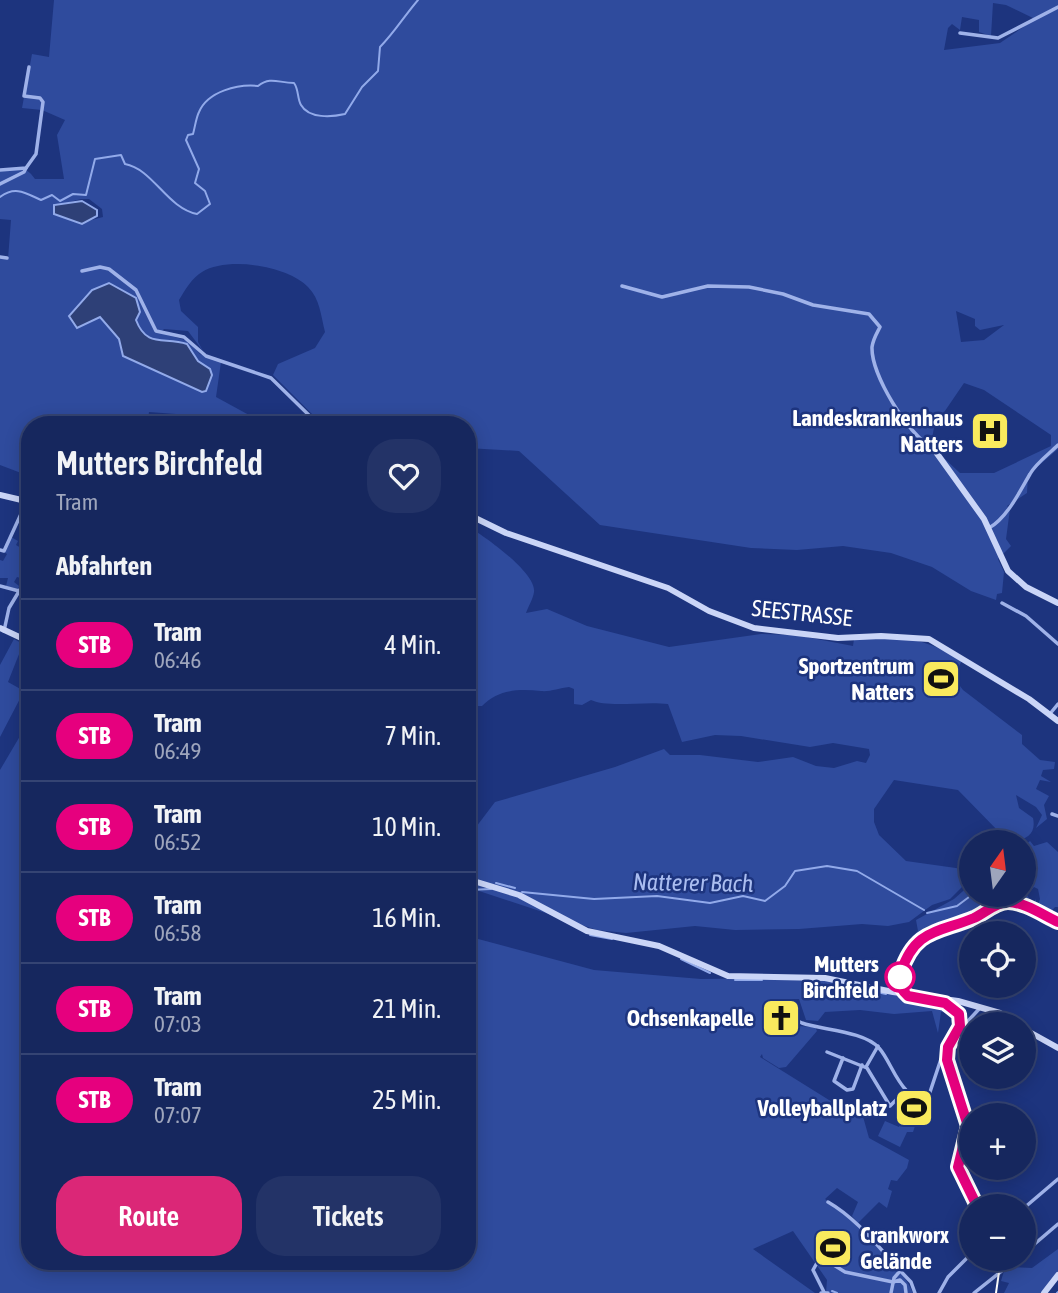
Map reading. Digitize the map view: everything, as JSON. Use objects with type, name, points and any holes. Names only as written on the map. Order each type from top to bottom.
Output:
[{"type":"street","points":[[960,33],[998,38],[1058,7]]},
{"type":"street","points":[[0,184],[24,172],[36,154],[43,102],[40,98],[24,96],[29,67]]},
{"type":"street","points":[[0,170],[26,168]]},
{"type":"street","points":[[0,257],[7,258]]},
{"type":"street","points":[[82,271],[100,267],[109,269],[139,293],[156,331],[184,337],[202,354],[271,378],[309,416]]},
{"type":"street","points":[[622,286],[662,297],[708,286],[749,287],[783,294],[813,305],[869,314],[880,327],[873,340],[873,356],[891,401],[933,449],[989,528],[1011,574],[1030,590],[1058,603]]},
{"type":"street","points":[[989,528],[998,523],[1024,488],[1035,467],[1058,445]]},
{"type":"street","points":[[0,495],[21,499]]},
{"type":"street","points":[[0,550],[4,551],[21,517]]},
{"type":"street","name":"SEESTRASSE","points":[[476,518],[517,537],[668,588],[709,611],[754,628],[838,638],[926,638],[1029,699],[1058,721]]},
{"type":"street","points":[[0,586],[19,591]]},
{"type":"street","points":[[21,588],[9,608],[2,629],[21,638]]},
{"type":"street","points":[[1002,603],[1027,616],[1058,644]]},
{"type":"street","points":[[1049,715],[1058,704]]},
{"type":"street","points":[[1052,814],[1058,816]]},
{"type":"street","points":[[476,882],[519,895],[582,929],[659,946],[728,976],[813,976],[903,993],[948,998],[997,1012]]},
{"type":"street","points":[[782,1015],[804,1023],[830,1027],[877,1046],[905,1091],[920,1097],[929,1095],[941,1059],[948,1057],[968,1021],[981,1007]]},
{"type":"street","points":[[1036,1036],[1058,1048]]},
{"type":"street","points":[[843,1058],[834,1082],[847,1090],[853,1089],[877,1046]]},
{"type":"street","points":[[827,1052],[864,1066],[890,1106],[905,1091]]},
{"type":"street","points":[[1036,1198],[1058,1179]]},
{"type":"street","points":[[828,1202],[847,1213],[911,1282],[915,1293]]},
{"type":"street","points":[[1036,1243],[1058,1224]]},
{"type":"street","points":[[824,1293],[813,1268],[818,1261],[825,1259],[843,1271],[904,1282],[905,1293]]},
{"type":"street","points":[[939,1293],[948,1277],[959,1266]]},
{"type":"street","points":[[891,1293],[893,1282],[900,1271]]},
{"type":"street","points":[[974,1293],[1002,1271]]},
{"type":"street","points":[[1044,1293],[1058,1275]]},
{"type":"shaded area","points":[[54,0],[1058,0],[1058,449],[1028,475],[1027,493],[1007,506],[1010,509],[1006,539],[1011,546],[998,559],[1004,572],[1002,593],[997,594],[996,600],[971,591],[932,567],[891,553],[843,546],[797,550],[751,548],[600,525],[519,451],[476,449],[476,416],[314,416],[273,375],[278,364],[315,348],[325,332],[318,302],[308,287],[299,280],[258,266],[242,264],[213,267],[198,275],[184,292],[179,300],[181,311],[198,327],[198,342],[203,351],[188,331],[164,329],[160,333],[189,341],[200,354],[221,362],[216,397],[250,416],[183,416],[149,412],[148,416],[21,416],[21,473],[0,465],[0,258],[8,259],[11,220],[0,219],[0,171],[20,168],[28,171],[35,179],[64,179],[57,135],[65,120],[42,110],[22,108],[32,54],[49,57]],"holes":[[[993,3],[1006,5],[1035,19],[1000,43],[944,50],[948,28],[952,24],[960,30],[962,17],[979,20],[979,32],[991,36]],[[89,199],[102,209],[103,217],[84,222],[54,214],[54,206]],[[956,311],[975,319],[975,326],[980,330],[1004,325],[984,340],[961,342]],[[964,383],[984,390],[1051,435],[1051,446],[994,473],[960,473],[931,446],[934,427]]]},
{"type":"shaded area","points":[[82,201],[97,210],[97,216],[82,224],[54,214],[54,205]]},
{"type":"shaded area","points":[[109,283],[136,298],[140,312],[136,320],[146,335],[157,340],[187,344],[198,361],[210,369],[212,375],[206,391],[202,392],[123,356],[119,339],[100,317],[77,328],[69,316],[92,290]]},
{"type":"shaded area","points":[[476,532],[508,555],[533,584],[533,597],[526,613],[547,609],[587,626],[669,647],[761,634],[796,635],[853,646],[854,639],[910,639],[947,652],[962,660],[954,678],[963,690],[1022,735],[1022,744],[1040,760],[1055,762],[1054,769],[1043,770],[1041,776],[1051,782],[1040,780],[1036,789],[1049,796],[1044,805],[1047,819],[1036,828],[1042,815],[1036,807],[1016,795],[1019,808],[1033,818],[1032,830],[997,830],[958,790],[894,780],[874,809],[874,822],[879,835],[906,861],[959,868],[959,890],[950,899],[932,905],[909,922],[888,926],[862,924],[799,929],[735,930],[695,926],[626,933],[597,930],[476,890],[476,827],[495,802],[615,767],[664,749],[670,755],[700,755],[758,762],[793,757],[816,766],[834,768],[857,761],[866,763],[870,755],[869,749],[833,743],[810,747],[741,736],[715,735],[682,742],[668,704],[607,704],[591,700],[582,705],[574,704],[574,689],[569,687],[548,691],[517,690],[502,693],[482,706],[476,706]]},
{"type":"shaded area","points":[[11,537],[18,541],[16,545],[21,548],[21,578],[17,577],[14,582],[19,586],[18,589],[6,586],[8,578],[0,578],[0,560],[3,561],[7,554],[4,552]]},
{"type":"shaded area","points":[[14,639],[21,643],[8,682],[21,689],[21,697],[0,737],[0,665]]},
{"type":"shaded area","points":[[21,734],[21,1270],[476,1270],[476,938],[594,970],[701,979],[794,978],[840,982],[856,991],[865,988],[949,1000],[961,1011],[959,1023],[957,1013],[941,1012],[938,1033],[932,1011],[894,1014],[860,1010],[825,1012],[818,1021],[806,1020],[799,999],[792,999],[778,1026],[782,1027],[786,1021],[797,1026],[815,1027],[817,1031],[786,1067],[779,1068],[763,1058],[762,1054],[760,1057],[829,1100],[862,1113],[869,1138],[909,1160],[907,1168],[897,1181],[891,1180],[888,1189],[892,1191],[887,1208],[879,1202],[858,1223],[852,1216],[858,1202],[837,1188],[825,1199],[887,1254],[913,1293],[826,1293],[827,1280],[793,1231],[753,1249],[815,1293],[0,1293],[0,770]]},
{"type":"shaded area","points":[[1047,842],[1058,852],[1058,907],[1047,916],[1036,911],[1040,899],[1036,845]]},
{"type":"shaded area","points":[[959,895],[959,907],[991,907],[973,917],[911,939],[918,931],[916,920]]},
{"type":"shaded area","points":[[959,1023],[959,1035],[949,1055],[945,1056],[950,1035]]},
{"type":"shaded area","points":[[905,1112],[918,1117],[913,1132],[907,1132],[900,1147],[878,1136],[885,1121],[899,1127]]},
{"type":"shaded area","points":[[1058,1249],[1058,1271],[1042,1293],[1004,1293],[1009,1283],[1001,1281],[1004,1271],[1036,1271],[1036,1265]]},
{"type":"waterway","points":[[0,197],[16,191],[41,200],[52,195],[60,201],[73,194],[86,195],[95,159],[121,155],[125,164],[144,173],[177,204],[197,214],[210,204],[205,191],[195,183],[199,169],[186,140],[188,135],[193,134],[199,112],[209,99],[224,90],[258,86],[267,81],[294,83],[301,105],[309,113],[327,116],[345,114],[362,87],[378,71],[380,47],[418,0]]},
{"type":"waterway","name":"Natterer Bach","points":[[522,892],[594,899],[657,896],[710,903],[743,896],[765,901],[785,886],[795,871],[827,866],[857,871],[924,910]]},
{"type":"waterway","name":"Natterer Bach","points":[[496,883],[515,888]]},
{"type":"waterway","name":"Natterer Bach","points":[[476,890],[491,889]]},
{"type":"waterway","name":"Natterer Bach","points":[[927,913],[959,904]]},
{"type":"waterway","points":[[590,935],[612,939]]},
{"type":"waterway","points":[[681,959],[710,973]]},
{"type":"waterway","points":[[735,980],[762,980]]},
{"type":"waterway","points":[[868,990],[886,994]]},
{"type":"waterway","points":[[832,1291],[837,1293]]},
{"type":"tram line","name":"STB","points":[[971,1194],[958,1167],[959,1155],[968,1136],[968,1126],[947,1060],[948,1047],[960,1026],[959,1014],[953,1006],[945,1003],[908,996],[901,988],[900,977],[909,953],[918,940],[932,932],[977,917],[1002,903],[1018,904],[1058,922]]},
{"type":"tram line","points":[[971,1194],[958,1167],[968,1126],[947,1058],[960,1025],[960,1017],[955,1009],[948,1005],[913,999],[906,995],[900,985],[902,971],[911,951],[925,937],[974,918],[999,904],[1021,904],[1058,922]]},
{"type":"tram line","points":[[996,1293],[999,1271]]},
{"type":"place","name":"Landeskrankenhaus Natters","points":[[990,431]]},
{"type":"place","name":"Sportzentrum Natters","points":[[941,679]]},
{"type":"place","name":"Mutters Birchfeld","points":[[900,977]]},
{"type":"place","name":"Ochsenkapelle","points":[[781,1018]]},
{"type":"place","name":"Volleyballplatz","points":[[914,1108]]},
{"type":"place","name":"Crankworx Gelände","points":[[833,1248]]}]
